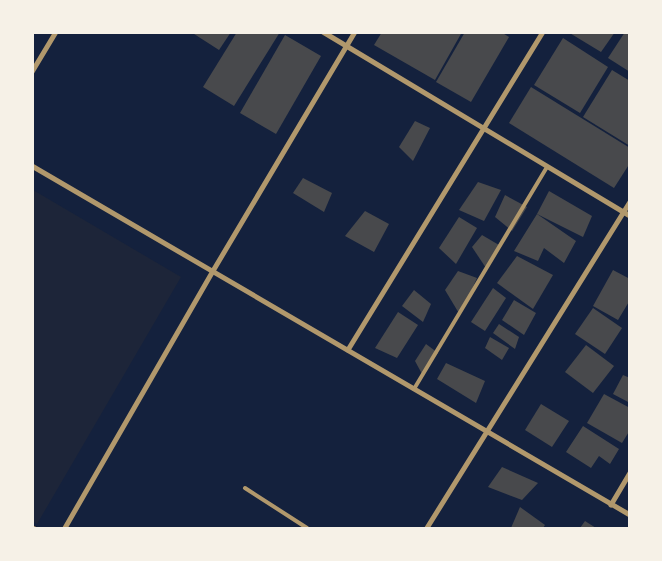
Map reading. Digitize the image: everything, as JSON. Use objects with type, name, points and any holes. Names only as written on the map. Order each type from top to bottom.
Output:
[{"type":"street","points":[[32,72],[56,32]]},
{"type":"street","points":[[323,32],[630,216]]},
{"type":"street","points":[[65,528],[213,271],[355,32]]},
{"type":"street","points":[[348,350],[543,32]]},
{"type":"street","points":[[32,166],[630,515]]},
{"type":"street","points":[[427,528],[630,202]]},
{"type":"street","points":[[612,505],[630,474]]},
{"type":"lane","points":[[414,389],[548,167]]},
{"type":"lane","points":[[245,488],[308,528]]},
{"type":"shaded area","points":[[33,190],[181,277],[37,524],[32,521]]},
{"type":"building","points":[[191,32],[231,32],[219,50]]},
{"type":"building","points":[[237,32],[280,32],[234,106],[203,87]]},
{"type":"building","points":[[382,32],[462,32],[435,80],[374,45]]},
{"type":"building","points":[[465,32],[501,32],[509,37],[471,102],[436,82]]},
{"type":"building","points":[[568,32],[615,32],[601,52]]},
{"type":"building","points":[[625,32],[630,32],[630,72],[608,58]]},
{"type":"building","points":[[285,35],[321,56],[276,134],[240,113]]},
{"type":"building","points":[[563,38],[608,67],[580,113],[534,85]]},
{"type":"building","points":[[612,70],[630,81],[630,146],[583,117]]},
{"type":"building","points":[[531,87],[630,148],[630,163],[614,188],[509,123]]},
{"type":"building","points":[[415,121],[430,128],[413,161],[399,147]]},
{"type":"building","points":[[303,178],[332,193],[324,212],[293,193]]},
{"type":"building","points":[[478,182],[501,190],[484,221],[459,210]]},
{"type":"building","points":[[549,191],[592,216],[583,237],[537,214]]},
{"type":"building","points":[[505,195],[527,207],[512,231],[495,217]]},
{"type":"building","points":[[365,211],[389,224],[374,252],[345,236]]},
{"type":"building","points":[[537,214],[576,241],[564,263],[544,248],[538,261],[514,251]]},
{"type":"building","points":[[459,217],[477,228],[456,264],[439,248]]},
{"type":"building","points":[[482,235],[499,245],[486,268],[472,247]]},
{"type":"building","points":[[517,256],[553,275],[533,309],[497,283]]},
{"type":"building","points":[[613,270],[630,279],[630,300],[618,320],[593,306]]},
{"type":"building","points":[[458,271],[477,278],[460,315],[445,290]]},
{"type":"building","points":[[493,288],[506,298],[485,331],[471,322]]},
{"type":"building","points":[[414,290],[431,304],[423,322],[402,306]]},
{"type":"building","points":[[514,300],[536,313],[524,335],[502,320]]},
{"type":"building","points":[[593,308],[622,328],[605,354],[575,334]]},
{"type":"building","points":[[398,312],[418,325],[397,358],[375,348]]},
{"type":"building","points":[[499,324],[519,337],[515,349],[493,333]]},
{"type":"building","points":[[490,337],[509,348],[502,360],[485,348]]},
{"type":"building","points":[[426,344],[438,353],[422,374],[415,361]]},
{"type":"building","points":[[586,345],[614,366],[593,393],[565,372]]},
{"type":"building","points":[[446,363],[485,381],[476,403],[437,379]]},
{"type":"building","points":[[623,375],[630,378],[630,403],[613,394]]},
{"type":"building","points":[[604,394],[630,408],[630,430],[622,443],[587,423]]},
{"type":"building","points":[[541,404],[569,421],[552,447],[525,430]]},
{"type":"building","points":[[583,426],[619,449],[610,464],[599,456],[591,468],[566,452]]},
{"type":"building","points":[[502,467],[538,483],[522,500],[488,487]]},
{"type":"building","points":[[520,507],[545,525],[543,528],[511,528]]},
{"type":"building","points":[[585,521],[596,528],[580,528]]}]
